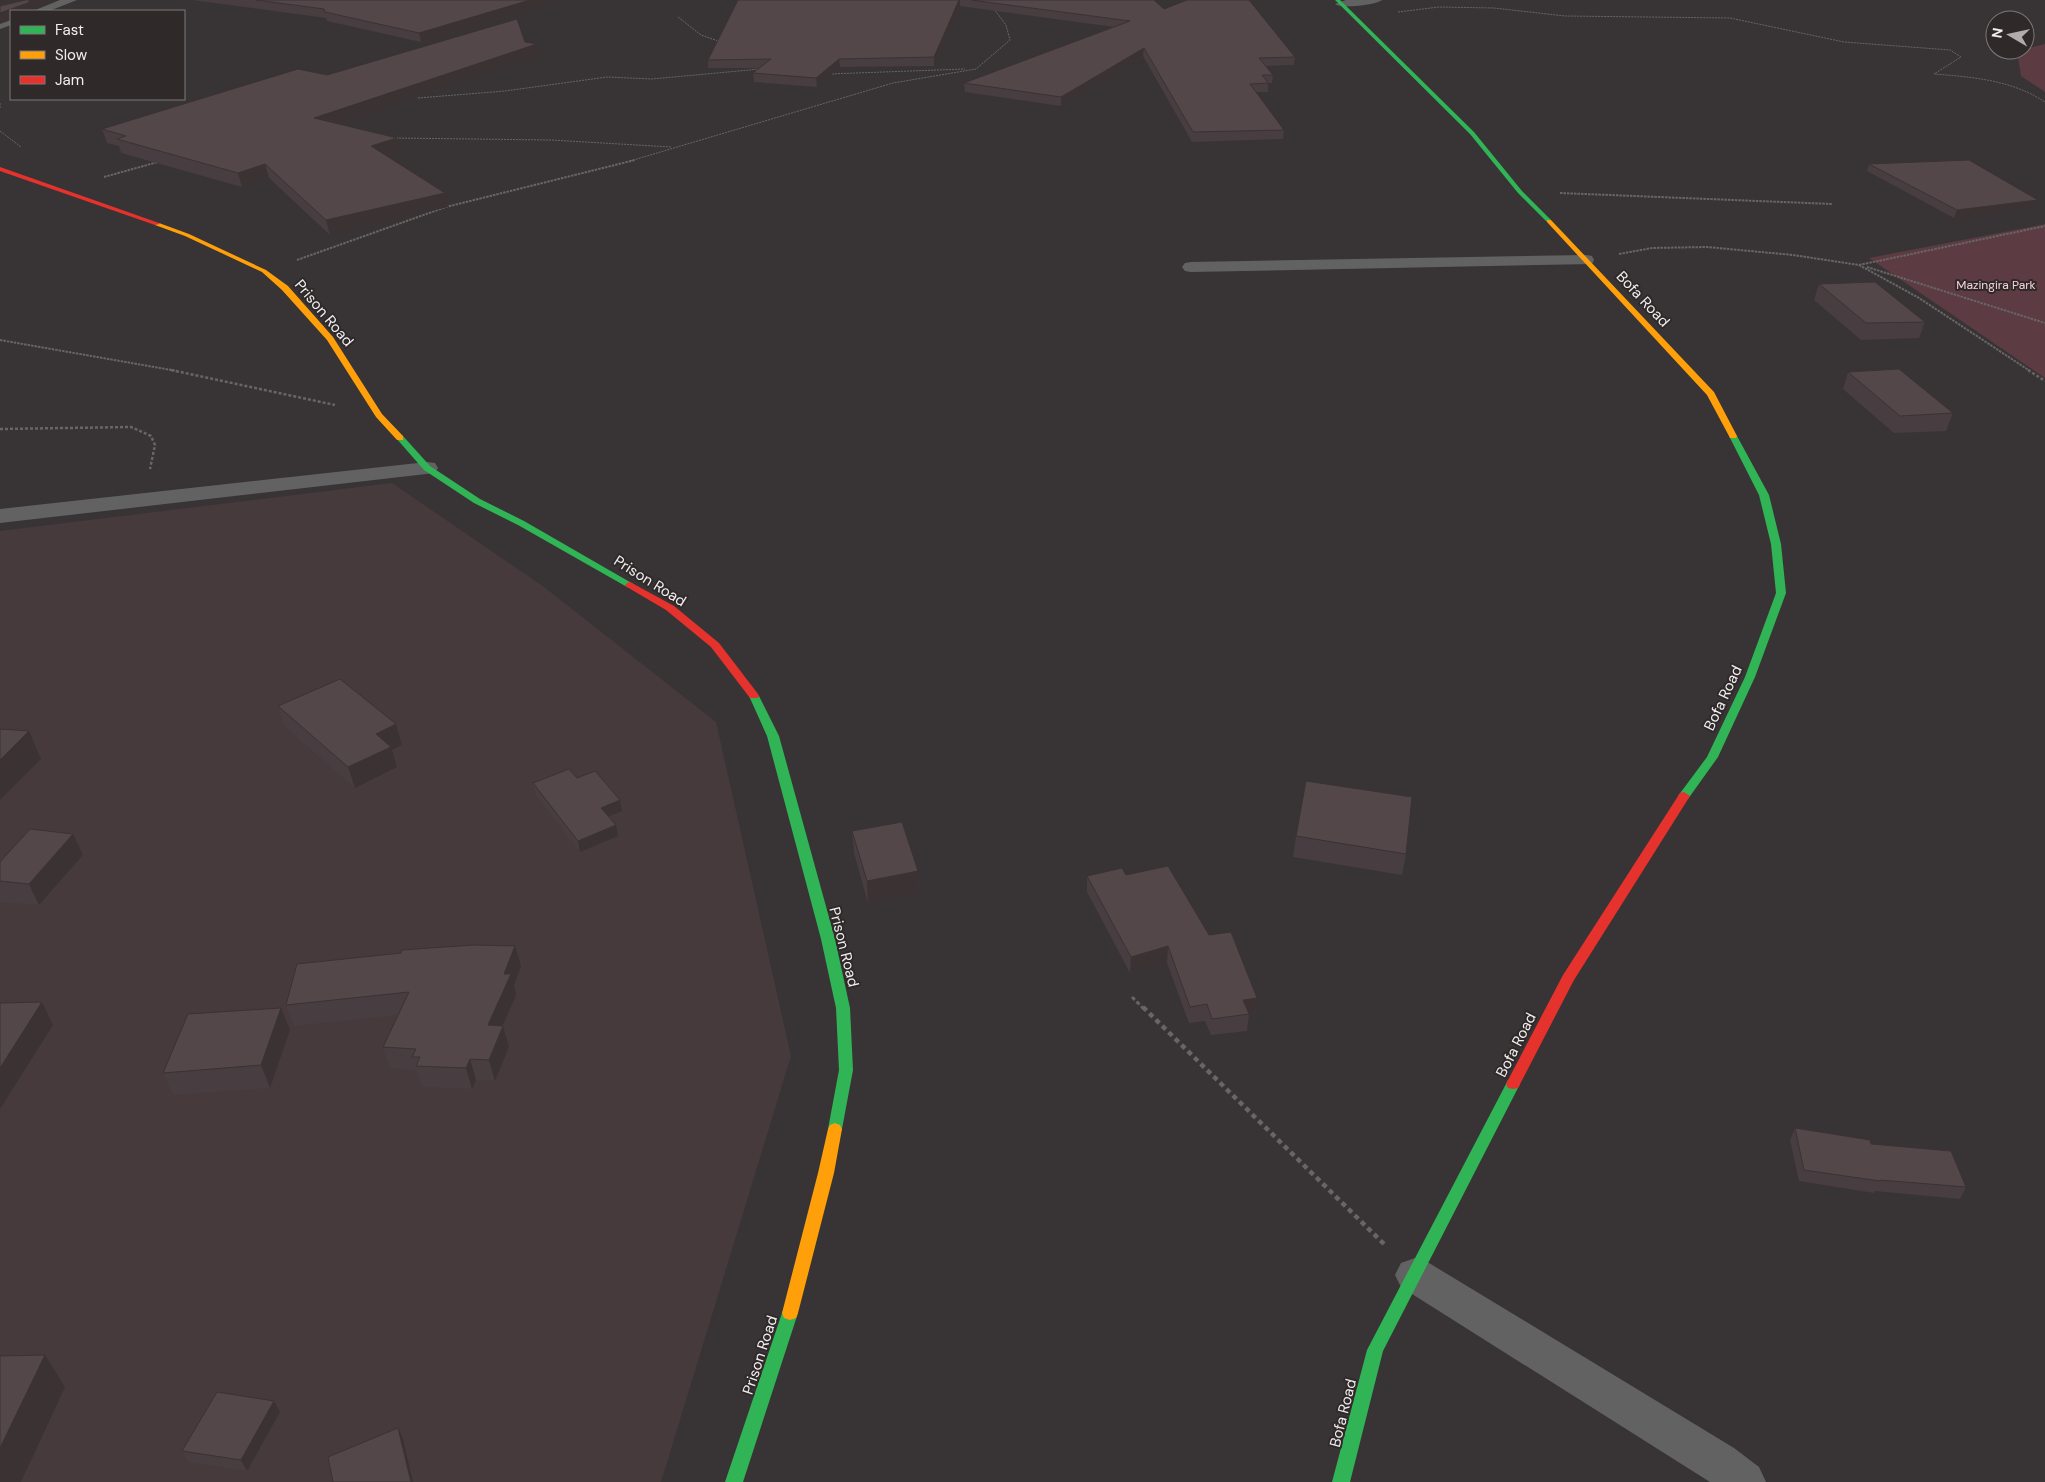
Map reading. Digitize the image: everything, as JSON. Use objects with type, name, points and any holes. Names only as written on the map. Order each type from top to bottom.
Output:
[{"type":"street","points":[[34,5],[70,0]]},
{"type":"street","points":[[1339,2],[1376,0]]},
{"type":"street","name":"Bofa Road","points":[[1339,2],[1472,134],[1520,192],[1711,394],[1764,495],[1776,544],[1781,594],[1750,678],[1712,757],[1673,812],[1568,978],[1375,1350],[1341,1482]]},
{"type":"street","name":"Prison Road","points":[[0,169],[187,235],[264,271],[285,288],[330,339],[380,415],[427,468],[477,501],[521,523],[670,608],[715,645],[758,701],[773,736],[828,938],[843,1008],[846,1070],[826,1172],[795,1298],[734,1482]]},
{"type":"street","points":[[1191,267],[1586,260]]},
{"type":"street","points":[[0,516],[427,468]]},
{"type":"street","points":[[1415,1275],[1719,1462],[1744,1482]]},
{"type":"path","points":[[264,271],[446,207],[617,164],[894,84],[976,69],[1010,40],[1006,25],[991,6]]},
{"type":"path","points":[[1356,17],[1438,7],[1494,8],[1565,16],[1730,18],[1844,42],[1950,50],[1961,58],[1934,74],[1974,77],[2036,94],[2045,102]]},
{"type":"path","points":[[678,17],[701,36],[720,42],[729,42]]},
{"type":"path","points":[[418,98],[505,91],[607,77],[652,78],[746,69],[765,70]]},
{"type":"path","points":[[827,74],[920,69],[976,69]]},
{"type":"path","points":[[0,103],[0,109]]},
{"type":"path","points":[[388,138],[551,140],[675,148]]},
{"type":"path","points":[[56,190],[166,159]]},
{"type":"path","points":[[1520,192],[1832,204]]},
{"type":"path","points":[[1859,265],[2045,226]]},
{"type":"path","points":[[1586,260],[1652,248],[1707,247],[1793,255],[1859,265],[2045,324]]},
{"type":"path","points":[[1859,265],[1919,298],[2045,381]]},
{"type":"path","points":[[0,340],[274,391],[380,415]]},
{"type":"path","points":[[0,428],[131,427],[151,436],[155,445],[144,499]]},
{"type":"path","points":[[1132,997],[1415,1275]]},
{"type":"shaded area","points":[[392,483],[544,587],[716,722],[791,1056],[661,1482],[0,1482],[0,531]]},
{"type":"green space","points":[[2045,44],[2045,92],[2021,76],[2018,60],[2035,60],[2035,46]]},
{"type":"green space","name":"Mazingira Park","points":[[2045,224],[2045,378],[1869,258]]},
{"type":"building","points":[[30,0],[28,3],[0,13],[0,6]]},
{"type":"building","points":[[256,0],[530,0],[419,33],[325,12],[324,9]]},
{"type":"building","points":[[738,0],[959,0],[934,57],[839,59],[816,78],[753,73],[771,59],[708,60]]},
{"type":"building","points":[[971,0],[1154,0],[1164,9],[1187,0],[1249,0],[1295,57],[1259,58],[1273,75],[1262,75],[1268,83],[1250,84],[1284,130],[1193,132],[1144,48],[1061,97],[964,83],[1130,21]]},
{"type":"building","points":[[517,19],[525,42],[537,44],[314,118],[397,138],[371,146],[445,193],[326,220],[265,164],[238,173],[117,139],[126,136],[102,129],[298,69],[327,75]]},
{"type":"building","points":[[1969,160],[2038,200],[1957,210],[1869,164]]},
{"type":"building","points":[[1875,282],[1925,322],[1866,323],[1819,284]]},
{"type":"building","points":[[1899,369],[1953,413],[1900,416],[1848,372]]},
{"type":"building","points":[[340,679],[396,724],[376,734],[391,747],[348,767],[278,706]]},
{"type":"building","points":[[0,729],[29,731],[0,760]]},
{"type":"building","points":[[569,769],[577,778],[595,771],[620,800],[601,808],[616,825],[578,841],[533,783]]},
{"type":"building","points":[[1306,781],[1412,797],[1406,854],[1296,836]]},
{"type":"building","points":[[902,822],[918,871],[867,881],[852,831]]},
{"type":"building","points":[[30,829],[73,834],[29,884],[0,881],[0,862]]},
{"type":"building","points":[[1168,866],[1209,935],[1231,932],[1257,998],[1243,1000],[1249,1014],[1212,1019],[1207,1004],[1190,1007],[1168,946],[1131,957],[1087,876],[1122,868],[1126,875]]},
{"type":"building","points":[[473,945],[515,946],[504,974],[511,974],[488,1025],[503,1026],[489,1060],[470,1059],[466,1068],[416,1066],[420,1057],[412,1057],[416,1049],[383,1047],[409,992],[286,1005],[297,964],[401,953],[402,950]]},
{"type":"building","points":[[42,1002],[0,1068],[0,1003]]},
{"type":"building","points":[[281,1008],[261,1065],[163,1073],[188,1014]]},
{"type":"building","points":[[1795,1128],[1870,1140],[1871,1144],[1951,1151],[1966,1187],[1880,1181],[1804,1170]]},
{"type":"building","points":[[45,1355],[0,1448],[0,1356]]},
{"type":"building","points":[[217,1392],[274,1401],[241,1460],[182,1451]]},
{"type":"building","points":[[398,1428],[411,1482],[333,1482],[328,1457]]},
{"type":"traffic: fast","points":[[1337,0],[1472,133],[1520,192],[1549,221]]},
{"type":"traffic: fast","points":[[1684,796],[1712,757],[1750,677],[1781,593],[1776,544],[1764,495],[1733,436]]},
{"type":"traffic: fast","points":[[400,438],[427,468],[477,501],[521,523],[630,585]]},
{"type":"traffic: fast","points":[[754,696],[773,736],[828,939],[843,1008],[846,1070],[835,1129]]},
{"type":"traffic: fast","points":[[1341,1482],[1375,1350],[1513,1084]]},
{"type":"traffic: fast","points":[[734,1482],[790,1313]]},
{"type":"traffic: slow","points":[[1549,221],[1711,394],[1733,436]]},
{"type":"traffic: slow","points":[[157,224],[187,235],[264,271],[285,288],[330,339],[379,415],[400,438]]},
{"type":"traffic: slow","points":[[790,1313],[826,1173],[835,1129]]},
{"type":"traffic: jam","points":[[0,169],[157,224]]},
{"type":"traffic: jam","points":[[630,585],[670,608],[715,645],[754,696]]},
{"type":"traffic: jam","points":[[1513,1084],[1568,978],[1684,796]]}]
